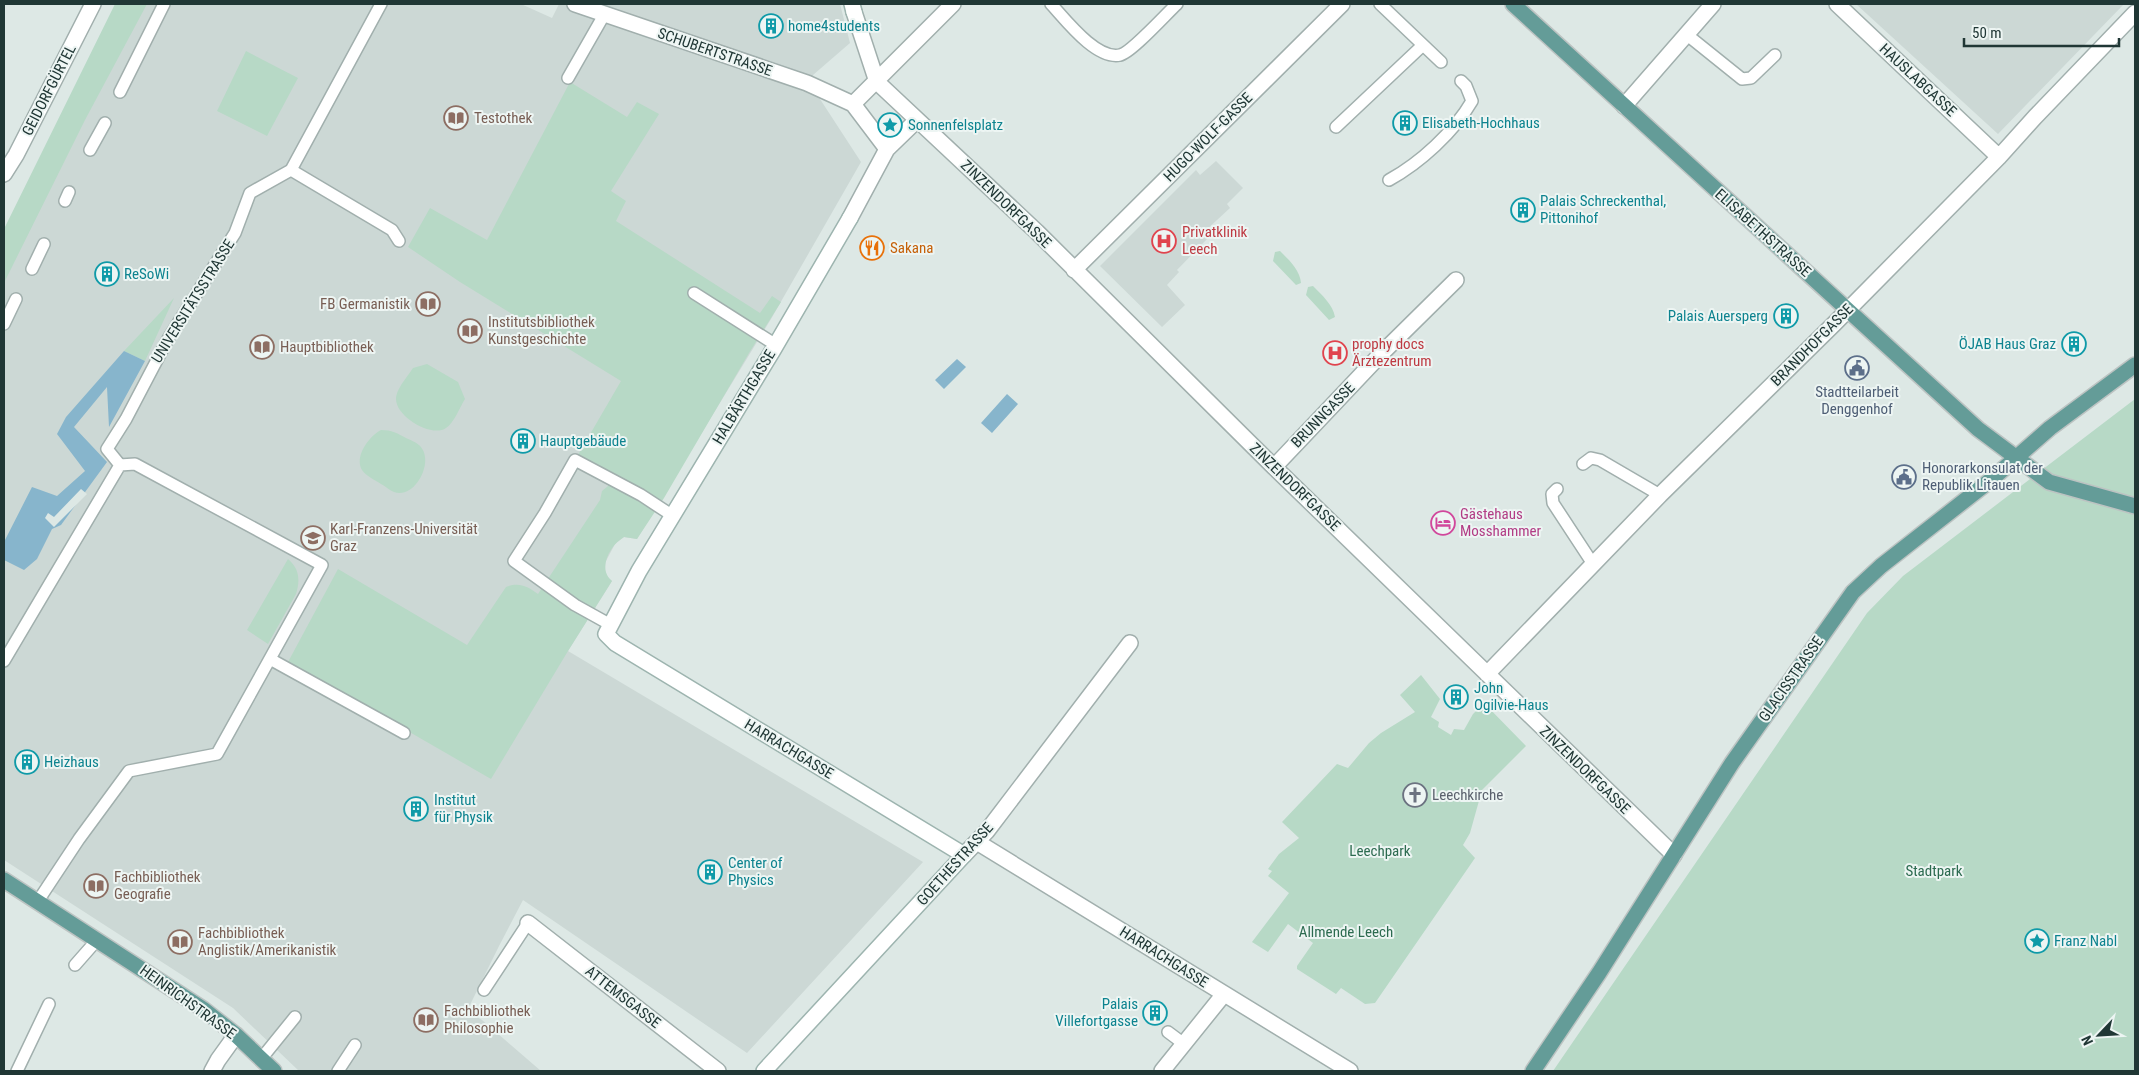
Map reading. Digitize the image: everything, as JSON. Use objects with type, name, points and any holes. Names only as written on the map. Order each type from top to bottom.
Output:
[{"type":"main road","name":"ELISABETHSTRASSE","points":[[1513,4],[1978,429],[2049,482],[2135,506]]},
{"type":"main road","name":"GLACISSTRASSE","points":[[1533,1071],[1599,973],[1732,763],[1853,592],[2050,428],[2135,365]]},
{"type":"main road","name":"HEINRICHSTRASSE","points":[[4,880],[38,900],[203,1009],[236,1035],[274,1071]]},
{"type":"street","name":"GEIDORFGÜRTEL","points":[[4,174],[16,155],[93,4]]},
{"type":"street","name":"SCHUBERTSTRASSE","points":[[575,4],[807,83],[853,104]]},
{"type":"street","points":[[853,8],[877,82],[917,120],[887,149],[853,104],[877,82],[953,4]]},
{"type":"street","name":"HUGO-WOLF-GASSE","points":[[1074,270],[1342,4]]},
{"type":"street","points":[[1624,106],[1713,4]]},
{"type":"street","name":"HAUSLABGASSE","points":[[1837,4],[1999,157]]},
{"type":"street","name":"BRANDHOFGASSE","points":[[1487,674],[1660,495],[1999,157],[2034,117],[2135,13]]},
{"type":"street","name":"ZINZENDORFGASSE","points":[[917,120],[1074,270],[1674,855]]},
{"type":"street","name":"HALBÄRTHGASSE","points":[[611,625],[639,571],[776,345],[850,218],[887,149]]},
{"type":"street","name":"BRUNNGASSE","points":[[1274,467],[1382,353],[1456,280]]},
{"type":"street","name":"HARRACHGASSE","points":[[611,625],[606,634],[615,643],[964,855]]},
{"type":"street","name":"GOETHESTRASSE","points":[[764,1071],[977,842],[1130,643]]},
{"type":"street","name":"HARRACHGASSE","points":[[977,842],[1350,1071]]},
{"type":"street","name":"ATTEMSGASSE","points":[[528,923],[718,1071]]},
{"type":"street","points":[[1162,1071],[1224,994]]},
{"type":"street","points":[[212,1071],[236,1035]]},
{"type":"lane","points":[[120,92],[164,4]]},
{"type":"lane","points":[[381,4],[291,170],[392,230],[399,241]]},
{"type":"lane","points":[[1051,4],[1092,46],[1107,53],[1120,55],[1129,50],[1177,4]]},
{"type":"lane","points":[[1380,4],[1441,62]]},
{"type":"lane","points":[[568,78],[604,15]]},
{"type":"lane","points":[[1686,34],[1742,79],[1751,78],[1775,55]]},
{"type":"lane","points":[[1336,127],[1423,46]]},
{"type":"lane","points":[[1388,180],[1409,169],[1462,118],[1472,101],[1466,86],[1461,81]]},
{"type":"lane","points":[[90,150],[105,123]]},
{"type":"lane","name":"UNIVERSITÄTSSTRASSE","points":[[120,465],[107,449],[168,339],[235,233],[250,193],[291,170]]},
{"type":"lane","points":[[32,269],[44,244]]},
{"type":"lane","points":[[694,293],[776,345]]},
{"type":"lane","points":[[4,324],[16,299]]},
{"type":"lane","points":[[1583,464],[1591,458],[1600,460],[1660,495]]},
{"type":"lane","points":[[611,625],[576,605],[514,561],[545,513],[575,460],[641,495],[673,516]]},
{"type":"lane","points":[[4,661],[120,465],[135,464],[322,565],[216,754],[129,771],[38,900]]},
{"type":"lane","points":[[1557,489],[1552,494],[1553,503],[1592,564]]},
{"type":"lane","points":[[270,659],[404,733]]},
{"type":"lane","points":[[484,990],[528,923]]},
{"type":"lane","points":[[75,965],[97,940]]},
{"type":"lane","points":[[18,1071],[50,1004]]},
{"type":"lane","points":[[261,1059],[295,1017]]},
{"type":"lane","points":[[1168,1032],[1184,1044]]},
{"type":"lane","points":[[338,1071],[355,1045]]},
{"type":"shaded area","name":"Karl-Franzens-Universität Graz","points":[[131,4],[521,4],[552,18],[559,4],[840,4],[850,43],[813,75],[818,96],[861,162],[771,319],[637,539],[624,537],[615,544],[604,568],[607,576],[612,581],[568,651],[923,862],[747,1053],[523,900],[467,1011],[482,1020],[541,1071],[299,1071],[233,1008],[4,860],[4,269]]},
{"type":"shaded area","points":[[1856,4],[2124,4],[1998,134]]},
{"type":"shaded area","name":"Privatklinik Leech","points":[[1216,161],[1243,188],[1227,204],[1230,208],[1204,232],[1209,237],[1177,270],[1179,272],[1167,285],[1185,305],[1162,327],[1100,266],[1196,170],[1200,175]]},
{"type":"green space","points":[[115,4],[147,4],[85,120],[4,283],[4,229]]},
{"type":"green space","points":[[246,51],[298,78],[267,136],[217,111]]},
{"type":"green space","points":[[570,82],[627,117],[637,102],[659,114],[611,191],[626,201],[616,221],[760,313],[772,296],[781,302],[664,498],[637,539],[624,537],[610,551],[606,570],[612,581],[491,779],[288,662],[338,569],[467,645],[506,587],[523,586],[538,594],[600,500],[602,491],[612,480],[575,460],[621,381],[460,282],[408,247],[430,208],[487,240]]},
{"type":"green space","points":[[1280,251],[1296,270],[1301,283],[1296,285],[1273,261],[1275,252]]},
{"type":"green space","points":[[1313,286],[1330,304],[1335,317],[1329,320],[1306,295],[1308,287]]},
{"type":"green space","points":[[174,298],[145,361],[124,351]]},
{"type":"green space","points":[[427,364],[458,382],[465,399],[452,422],[446,428],[440,430],[424,428],[408,419],[402,413],[396,399],[400,387],[413,368]]},
{"type":"green space","name":"Stadtpark","points":[[2135,399],[2135,1071],[1553,1071],[1867,613],[1903,576]]},
{"type":"green space","points":[[381,430],[394,432],[415,442],[424,452],[424,469],[421,477],[416,485],[402,493],[394,492],[368,476],[360,465],[361,453],[364,447]]},
{"type":"green space","points":[[288,559],[295,567],[298,575],[296,594],[268,644],[247,630]]},
{"type":"green space","name":"Leechpark","points":[[1421,675],[1440,699],[1431,717],[1439,722],[1438,727],[1451,735],[1454,729],[1464,730],[1473,714],[1484,703],[1526,746],[1482,790],[1470,833],[1463,845],[1475,858],[1375,1003],[1365,1004],[1341,988],[1336,994],[1297,969],[1297,966],[1313,943],[1288,924],[1268,952],[1252,942],[1289,893],[1268,876],[1272,871],[1268,869],[1279,854],[1299,838],[1282,822],[1337,764],[1348,768],[1369,743],[1381,733],[1415,712],[1400,695]]},
{"type":"water","points":[[124,351],[145,361],[109,427],[107,387],[74,427],[107,462],[61,525],[52,529],[37,559],[24,570],[4,560],[4,542],[32,487],[57,496],[85,471],[57,434],[66,417]]},
{"type":"water","points":[[957,359],[966,367],[944,389],[935,380]]},
{"type":"water","points":[[1007,394],[1018,404],[992,433],[981,423]]},
{"type":"pier","points":[[81,489],[87,494],[54,527],[45,518],[48,513],[54,517]]},
{"type":"place","name":"home4students","points":[[771,26]]},
{"type":"place","name":"Testothek","points":[[456,118]]},
{"type":"place","name":"Elisabeth-Hochhaus","points":[[1405,123]]},
{"type":"place","name":"Sonnenfelsplatz","points":[[890,125]]},
{"type":"place","name":"Palais Schreckenthal, Pittonihof","points":[[1523,210]]},
{"type":"place","name":"Privatklinik Leech","points":[[1164,241]]},
{"type":"place","name":"Sakana","points":[[872,248]]},
{"type":"place","name":"ReSoWi","points":[[107,274]]},
{"type":"place","name":"FB Germanistik","points":[[428,304]]},
{"type":"place","name":"Palais Auersperg","points":[[1786,316]]},
{"type":"place","name":"Institutsbibliothek Kunstgeschichte","points":[[470,331]]},
{"type":"place","name":"ÖJAB Haus Graz","points":[[2074,344]]},
{"type":"place","name":"Hauptbibliothek","points":[[262,347]]},
{"type":"place","name":"prophy docs Ärztezentrum","points":[[1335,353]]},
{"type":"place","name":"Stadtteilarbeit Denggenhof","points":[[1857,368]]},
{"type":"place","name":"Hauptgebäude","points":[[523,441]]},
{"type":"place","name":"Honorarkonsulat der Republik Litauen","points":[[1904,477]]},
{"type":"place","name":"Gästehaus Mosshammer","points":[[1443,523]]},
{"type":"place","name":"Karl-Franzens-Universität Graz","points":[[313,538]]},
{"type":"place","name":"John Ogilvie-Haus","points":[[1456,697]]},
{"type":"place","name":"Heizhaus","points":[[27,762]]},
{"type":"place","name":"Leechkirche","points":[[1415,795]]},
{"type":"place","name":"Institut für Physik","points":[[416,809]]},
{"type":"place","name":"Center of Physics","points":[[710,872]]},
{"type":"place","name":"Fachbibliothek Geografie","points":[[96,886]]},
{"type":"place","name":"Franz Nabl","points":[[2037,941]]},
{"type":"place","name":"Fachbibliothek Anglistik/Amerikanistik","points":[[180,942]]},
{"type":"place","name":"Palais Villefortgasse","points":[[1155,1013]]},
{"type":"place","name":"Fachbibliothek Philosophie","points":[[426,1020]]},
{"type":"park label","name":"Allmende Leech","points":[[1346,932]]}]
